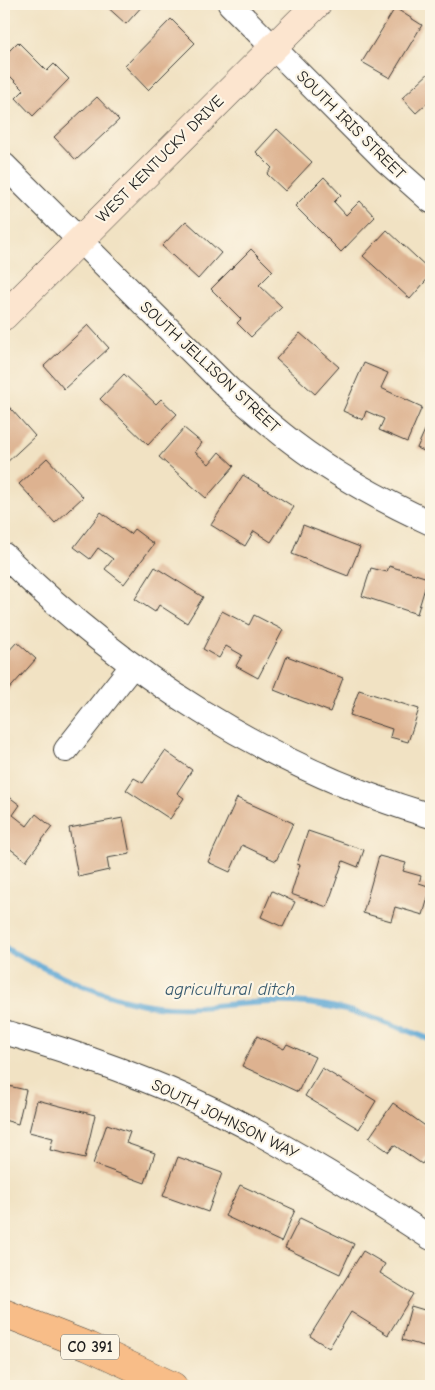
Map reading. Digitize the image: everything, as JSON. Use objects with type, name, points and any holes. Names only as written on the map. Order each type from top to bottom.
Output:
[{"type":"main road","name":"CO 391","points":[[4,1313],[88,1346],[173,1386]]},
{"type":"street","name":"SOUTH IRIS STREET","points":[[230,4],[386,161],[431,201]]},
{"type":"street","name":"WEST KENTUCKY DRIVE","points":[[4,316],[78,240],[317,4]]},
{"type":"street","name":"SOUTH JELLISON STREET","points":[[4,165],[231,391],[286,438],[382,499],[431,523]]},
{"type":"street","points":[[4,555],[56,603],[133,665],[213,719],[271,750],[348,787],[431,816]]},
{"type":"street","points":[[66,750],[133,665]]},
{"type":"street","name":"SOUTH JOHNSON WAY","points":[[4,1032],[129,1073],[216,1111],[352,1186],[431,1238]]},
{"type":"building","points":[[104,4],[144,4],[126,24]]},
{"type":"building","points":[[395,8],[422,25],[390,78],[362,62]]},
{"type":"building","points":[[171,19],[195,43],[148,90],[125,66]]},
{"type":"building","points":[[18,42],[47,71],[54,64],[69,79],[33,116],[16,98],[24,90],[11,77],[4,84],[4,56]]},
{"type":"building","points":[[431,71],[431,109],[426,104],[416,113],[402,98]]},
{"type":"building","points":[[97,97],[119,120],[76,160],[54,137]]},
{"type":"building","points":[[277,129],[312,162],[285,191],[267,174],[272,168],[256,152]]},
{"type":"building","points":[[324,177],[341,195],[334,202],[346,215],[360,201],[375,217],[341,252],[295,206]]},
{"type":"building","points":[[186,221],[221,253],[198,279],[162,246]]},
{"type":"building","points":[[387,230],[431,271],[431,275],[410,299],[363,256]]},
{"type":"building","points":[[251,249],[273,271],[259,285],[282,307],[251,337],[237,323],[241,319],[211,289]]},
{"type":"building","points":[[88,325],[109,348],[64,389],[44,366]]},
{"type":"building","points":[[300,333],[339,367],[315,394],[276,359]]},
{"type":"building","points":[[364,363],[388,373],[381,388],[422,407],[407,442],[379,430],[384,419],[366,411],[363,420],[343,411]]},
{"type":"building","points":[[124,374],[156,404],[161,399],[177,414],[148,445],[100,399]]},
{"type":"building","points":[[4,401],[35,436],[4,465]]},
{"type":"building","points":[[429,421],[431,422],[431,454],[417,448]]},
{"type":"building","points":[[184,428],[202,443],[195,452],[209,464],[219,452],[234,466],[206,498],[159,457]]},
{"type":"building","points":[[47,458],[83,497],[55,523],[19,484]]},
{"type":"building","points":[[243,475],[294,507],[271,542],[254,531],[245,546],[211,525]]},
{"type":"building","points":[[101,512],[130,534],[134,529],[154,544],[124,584],[105,569],[113,559],[98,548],[90,559],[74,547]]},
{"type":"building","points":[[303,525],[360,547],[348,576],[292,554]]},
{"type":"building","points":[[389,566],[428,578],[417,614],[362,596],[371,568],[387,572]]},
{"type":"building","points":[[155,567],[203,597],[187,623],[159,605],[155,612],[135,599]]},
{"type":"building","points":[[222,611],[249,625],[254,615],[283,630],[258,678],[236,666],[242,655],[226,646],[219,658],[203,649]]},
{"type":"building","points":[[17,642],[36,659],[5,694],[4,652],[6,654]]},
{"type":"building","points":[[287,656],[343,678],[330,712],[274,690]]},
{"type":"building","points":[[359,690],[419,709],[408,742],[390,737],[392,729],[350,715]]},
{"type":"building","points":[[165,751],[192,770],[177,793],[184,798],[170,819],[126,790],[134,778],[143,783]]},
{"type":"building","points":[[4,793],[20,805],[13,815],[27,826],[36,814],[52,827],[26,861],[4,844]]},
{"type":"building","points":[[237,798],[293,823],[276,861],[242,845],[230,872],[208,862]]},
{"type":"building","points":[[123,818],[130,854],[107,858],[109,870],[78,877],[69,828]]},
{"type":"building","points":[[308,831],[364,850],[358,867],[343,861],[327,907],[291,894],[300,865],[297,864]]},
{"type":"building","points":[[379,856],[406,863],[403,871],[421,876],[419,883],[431,887],[423,915],[395,907],[391,921],[363,913]]},
{"type":"building","points":[[272,891],[295,902],[283,927],[261,917]]},
{"type":"building","points":[[257,1036],[284,1049],[287,1044],[315,1057],[298,1092],[242,1066]]},
{"type":"building","points":[[322,1068],[376,1101],[359,1129],[305,1096]]},
{"type":"building","points":[[4,1085],[26,1090],[18,1124],[4,1120]]},
{"type":"building","points":[[37,1100],[95,1115],[85,1158],[50,1150],[53,1138],[29,1132]]},
{"type":"building","points":[[393,1103],[431,1130],[431,1151],[422,1164],[394,1145],[389,1152],[369,1138]]},
{"type":"building","points":[[107,1124],[130,1132],[126,1143],[155,1153],[145,1183],[93,1164]]},
{"type":"building","points":[[178,1157],[222,1173],[208,1212],[163,1196]]},
{"type":"building","points":[[240,1185],[295,1210],[281,1242],[225,1216]]},
{"type":"building","points":[[300,1218],[354,1244],[340,1274],[285,1248]]},
{"type":"building","points":[[363,1251],[385,1264],[380,1273],[413,1294],[388,1335],[351,1312],[329,1348],[310,1336]]},
{"type":"building","points":[[411,1306],[431,1312],[431,1348],[402,1340]]},
{"type":"waterway","name":"agricultural ditch","points":[[4,948],[97,991],[136,1002],[173,1007],[259,1002],[311,1003],[364,1015],[431,1040]]}]
